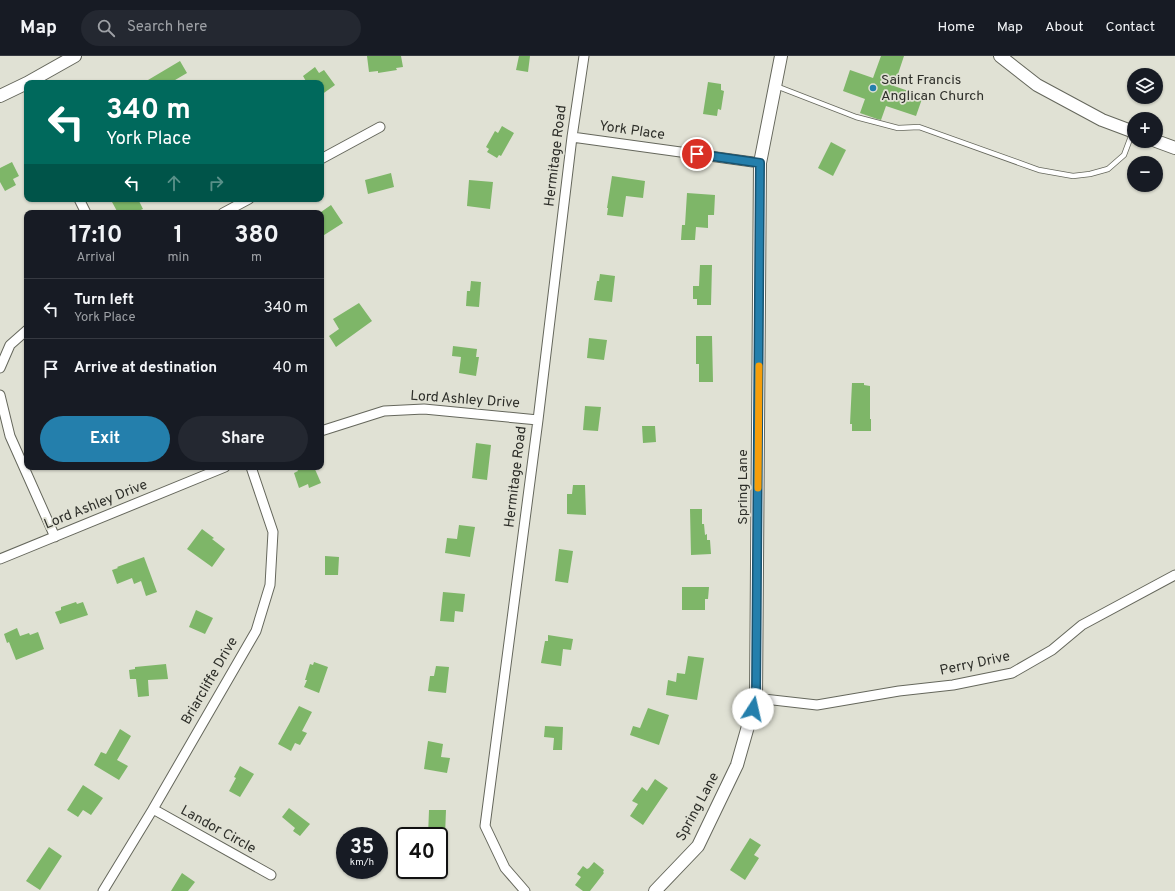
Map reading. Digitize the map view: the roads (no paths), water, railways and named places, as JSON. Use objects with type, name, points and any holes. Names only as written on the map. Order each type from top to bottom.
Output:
[{"type":"street","points":[[36,80],[74,56]]},
{"type":"street","name":"Hermitage Road","points":[[525,891],[505,868],[485,826],[538,420],[572,137],[584,56]]},
{"type":"street","name":"Spring Lane","points":[[655,891],[698,846],[737,765],[756,698],[760,163],[781,56]]},
{"type":"street","points":[[1000,56],[1037,85],[1102,120],[1127,130]]},
{"type":"street","points":[[0,96],[24,87]]},
{"type":"street","points":[[324,157],[380,127]]},
{"type":"street","name":"York Place","points":[[572,137],[760,163]]},
{"type":"street","points":[[1163,144],[1175,148]]},
{"type":"street","points":[[229,210],[243,202]]},
{"type":"street","points":[[0,368],[10,345],[24,333]]},
{"type":"street","points":[[0,395],[10,436],[24,467]]},
{"type":"street","name":"Lord Ashley Drive","points":[[324,430],[384,411],[424,409],[538,420]]},
{"type":"street","points":[[25,470],[55,537]]},
{"type":"street","name":"Lord Ashley Drive","points":[[0,559],[218,470]]},
{"type":"street","name":"Briarcliffe Drive","points":[[103,891],[153,809],[256,631],[270,585],[273,532],[253,470]]},
{"type":"street","name":"Perry Drive","points":[[756,698],[817,705],[899,691],[953,685],[1012,673],[1052,650],[1082,625],[1175,575]]},
{"type":"street","name":"Landor Circle","points":[[153,809],[270,875]]},
{"type":"lane","points":[[774,86],[856,116],[898,128],[919,127],[1039,170],[1074,176],[1090,174],[1108,169],[1124,155],[1127,147]]},
{"type":"place","name":"Saint Francis Anglican Church","points":[[873,88]]}]
